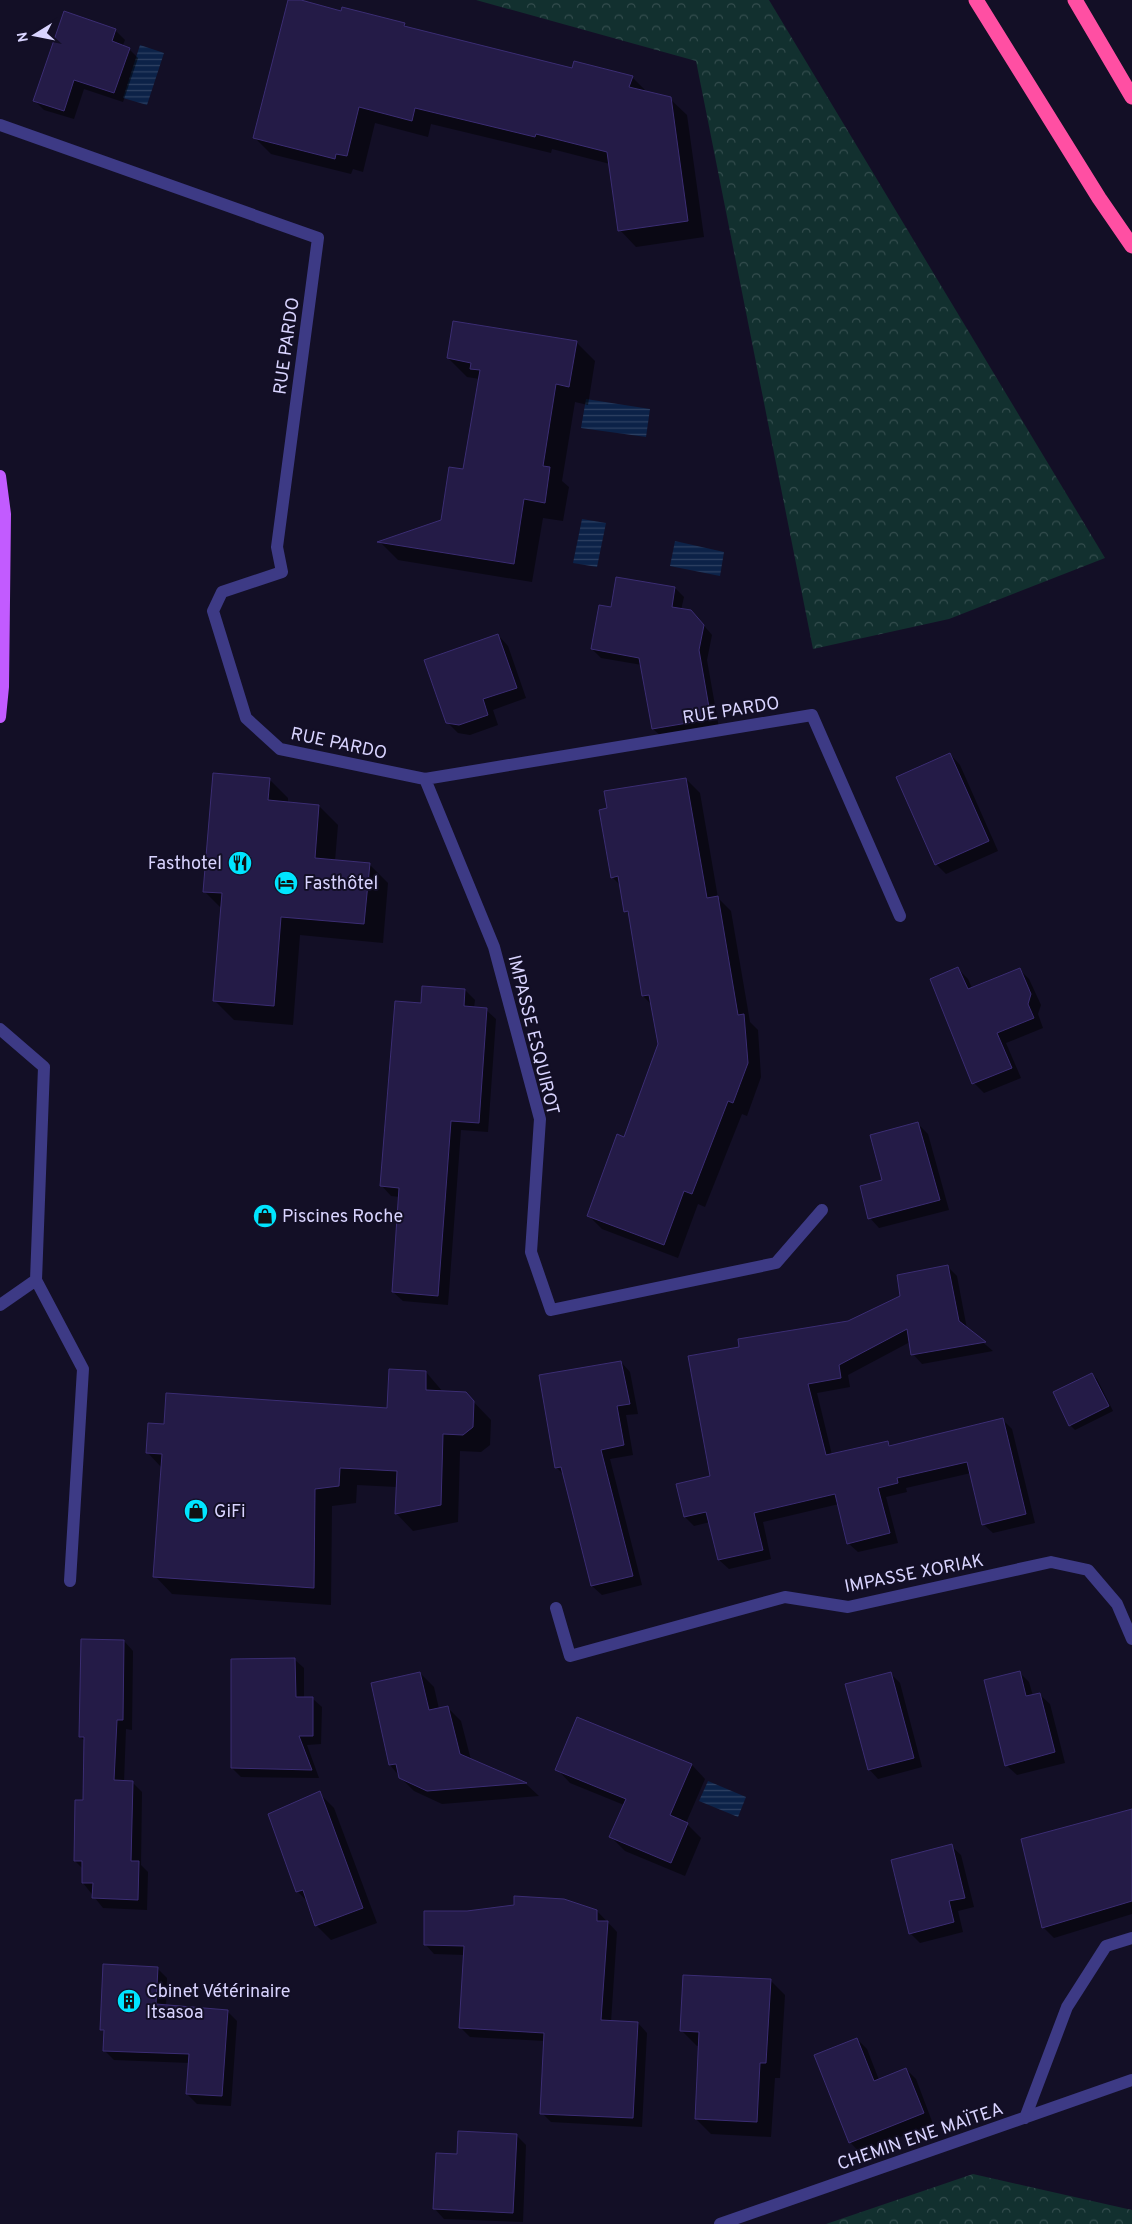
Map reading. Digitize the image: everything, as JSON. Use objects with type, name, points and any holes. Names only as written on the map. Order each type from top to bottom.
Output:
[{"type":"highway","points":[[976,0],[1099,198],[1132,246]]},
{"type":"highway","points":[[1075,0],[1132,97]]},
{"type":"main road","points":[[0,476],[5,514],[3,687],[0,717]]},
{"type":"street","name":"RUE PARDO","points":[[0,125],[318,238],[277,547],[282,572],[222,592],[213,611],[246,718],[280,749],[424,779],[812,715],[900,916]]},
{"type":"street","name":"IMPASSE ESQUIROT","points":[[424,779],[494,947],[540,1118],[531,1252],[550,1310],[776,1263],[822,1210]]},
{"type":"street","points":[[0,1028],[44,1067],[36,1280],[83,1369],[70,1580]]},
{"type":"street","points":[[0,1304],[36,1280]]},
{"type":"street","name":"IMPASSE XORIAK","points":[[556,1608],[570,1656],[786,1597],[848,1607],[1051,1562],[1088,1570],[1117,1604],[1132,1639]]},
{"type":"street","points":[[1024,2118],[1067,2007],[1106,1946],[1132,1938]]},
{"type":"street","name":"CHEMIN ENE MAÏTEA","points":[[720,2224],[1132,2080]]},
{"type":"green space","points":[[476,0],[769,0],[1105,558],[949,619],[813,649],[696,61]]},
{"type":"green space","points":[[973,2174],[1132,2210],[1132,2224],[826,2224]]},
{"type":"water","points":[[140,45],[164,53],[147,105],[123,98]]},
{"type":"water","points":[[586,399],[650,409],[646,437],[581,428]]},
{"type":"water","points":[[582,519],[606,523],[597,567],[573,563]]},
{"type":"water","points":[[675,541],[724,552],[720,576],[670,566]]},
{"type":"water","points":[[708,1781],[746,1797],[738,1817],[699,1801]]},
{"type":"building","points":[[288,0],[301,0],[341,11],[342,7],[405,23],[404,26],[572,68],[574,61],[633,76],[629,87],[671,97],[688,221],[618,231],[607,152],[536,134],[535,137],[415,108],[412,121],[359,107],[347,156],[336,154],[335,159],[253,138]]},
{"type":"building","points":[[64,11],[116,29],[112,41],[130,48],[114,93],[74,80],[64,111],[33,101]]},
{"type":"building","points":[[453,321],[577,341],[569,387],[556,384],[543,466],[550,467],[545,503],[524,499],[514,564],[377,542],[441,520],[449,467],[463,469],[480,370],[470,369],[471,363],[447,358]]},
{"type":"building","points":[[616,577],[675,587],[672,607],[691,610],[704,625],[699,650],[711,719],[652,729],[639,658],[591,649],[599,605],[611,607]]},
{"type":"building","points":[[498,634],[517,688],[483,699],[488,715],[459,725],[446,723],[424,660]]},
{"type":"building","points":[[950,753],[989,841],[935,865],[896,777]]},
{"type":"building","name":"Fasthôtel","points":[[213,773],[270,778],[268,800],[319,805],[315,858],[370,863],[364,924],[281,917],[274,1006],[213,1001],[222,893],[203,892]]},
{"type":"building","points":[[686,778],[707,898],[718,896],[738,1015],[744,1014],[748,1063],[733,1103],[728,1101],[692,1194],[684,1191],[664,1245],[587,1216],[617,1134],[624,1137],[658,1044],[649,995],[642,996],[628,911],[624,912],[618,876],[611,878],[599,810],[607,808],[604,791]]},
{"type":"building","points":[[958,967],[968,989],[1020,968],[1031,994],[1028,1004],[1034,1018],[997,1033],[1012,1068],[972,1084],[930,979]]},
{"type":"building","points":[[422,986],[465,989],[464,1006],[487,1008],[479,1123],[451,1121],[438,1296],[392,1292],[399,1188],[380,1186],[395,1001],[421,1003]]},
{"type":"building","points":[[918,1122],[940,1200],[868,1219],[860,1186],[882,1180],[870,1135]]},
{"type":"building","points":[[948,1265],[959,1321],[986,1342],[911,1355],[907,1329],[839,1365],[841,1378],[808,1384],[826,1455],[888,1441],[889,1446],[1003,1418],[1026,1514],[982,1525],[967,1462],[897,1478],[898,1483],[878,1488],[890,1533],[847,1544],[835,1494],[754,1513],[763,1550],[718,1560],[706,1512],[684,1517],[676,1484],[710,1476],[688,1356],[739,1347],[738,1339],[848,1321],[900,1296],[897,1275]]},
{"type":"building","points":[[621,1361],[630,1404],[617,1406],[624,1445],[601,1450],[633,1576],[591,1586],[561,1467],[555,1468],[539,1375]]},
{"type":"building","points":[[389,1369],[426,1371],[426,1390],[466,1392],[474,1401],[473,1427],[463,1435],[443,1434],[441,1505],[395,1514],[397,1471],[340,1468],[339,1486],[315,1489],[314,1588],[153,1577],[162,1454],[146,1453],[148,1423],[164,1424],[166,1393],[387,1408]]},
{"type":"building","points":[[1092,1373],[1109,1406],[1069,1426],[1053,1392]]},
{"type":"building","points":[[81,1639],[124,1640],[123,1720],[117,1720],[114,1780],[133,1781],[131,1861],[139,1861],[138,1900],[92,1898],[93,1883],[82,1883],[82,1861],[74,1861],[75,1800],[83,1800],[84,1737],[79,1737]]},
{"type":"building","points":[[295,1658],[296,1697],[313,1697],[313,1736],[299,1736],[312,1770],[231,1768],[231,1659]]},
{"type":"building","points":[[1020,1671],[1026,1696],[1040,1693],[1055,1752],[1005,1766],[984,1680]]},
{"type":"building","points":[[420,1672],[429,1710],[448,1706],[460,1754],[527,1783],[427,1791],[399,1778],[396,1764],[389,1765],[371,1683]]},
{"type":"building","points":[[891,1672],[914,1758],[868,1770],[845,1684]]},
{"type":"building","points":[[577,1717],[692,1764],[670,1815],[688,1823],[671,1863],[609,1837],[626,1799],[555,1770]]},
{"type":"building","points":[[320,1791],[363,1908],[315,1926],[303,1890],[296,1892],[268,1814]]},
{"type":"building","points":[[1132,1809],[1132,1901],[1042,1928],[1021,1839]]},
{"type":"building","points":[[952,1844],[965,1898],[949,1901],[954,1922],[909,1934],[891,1860]]},
{"type":"building","points":[[514,1896],[564,1899],[597,1910],[597,1921],[608,1921],[601,2020],[638,2022],[633,2118],[540,2114],[544,2033],[459,2028],[464,1946],[424,1945],[424,1911],[467,1911],[514,1905]]},
{"type":"building","points":[[103,1964],[158,1967],[156,2004],[228,2010],[222,2096],[186,2094],[189,2054],[103,2051],[104,2030],[100,2030]]},
{"type":"building","points":[[683,1975],[771,1979],[766,2063],[760,2063],[757,2122],[695,2119],[699,2032],[680,2031]]},
{"type":"building","points":[[857,2038],[874,2081],[906,2068],[924,2113],[849,2143],[814,2055]]},
{"type":"building","points":[[458,2131],[517,2134],[513,2213],[433,2209],[436,2153],[457,2154]]},
{"type":"place","name":"Fasthotel","points":[[240,863]]},
{"type":"place","name":"Fasthôtel","points":[[286,883]]},
{"type":"place","name":"Piscines Roche","points":[[265,1216]]},
{"type":"place","name":"GiFi","points":[[196,1511]]},
{"type":"place","name":"Cbinet Vétérinaire Itsasoa","points":[[129,2001]]}]
